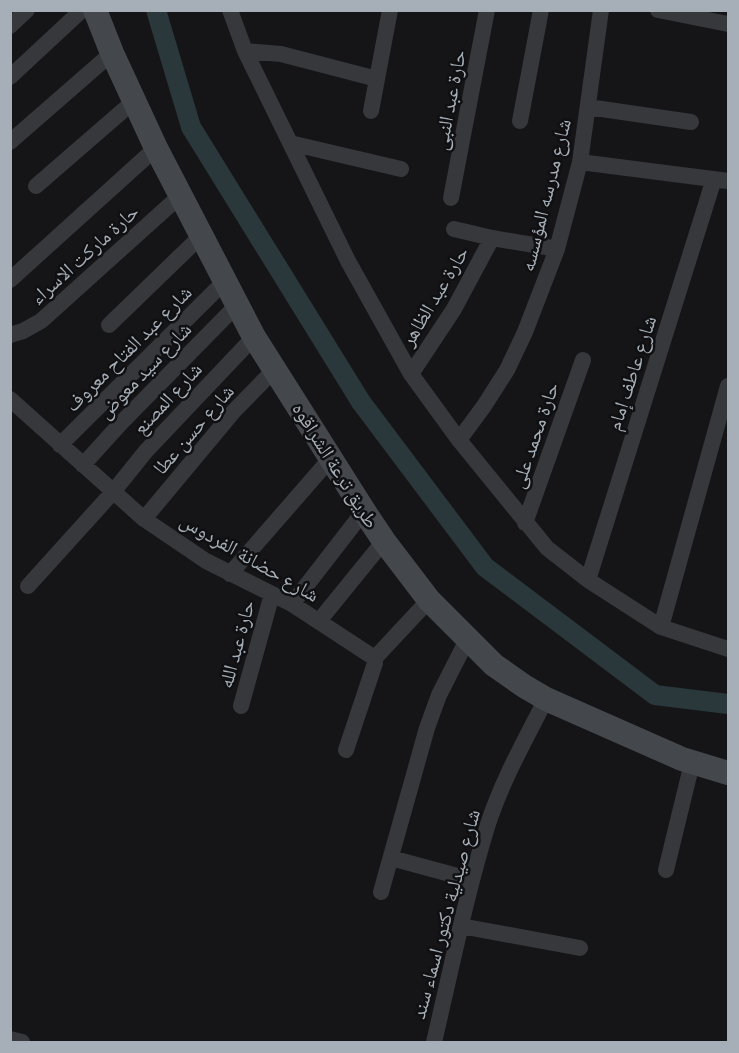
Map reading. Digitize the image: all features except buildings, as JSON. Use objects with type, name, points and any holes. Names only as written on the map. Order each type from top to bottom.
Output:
[{"type":"street","points":[[10,26],[27,10]]},
{"type":"street","points":[[10,77],[82,10]]},
{"type":"street","name":"طريق ترعة الشراقوه","points":[[95,10],[112,53],[156,148],[254,337],[364,511],[429,600],[467,640],[494,664],[546,699],[692,763],[729,773]]},
{"type":"street","points":[[230,10],[245,51],[348,261],[411,374],[459,440],[547,548],[588,580],[661,627],[729,649]]},
{"type":"street","points":[[371,111],[390,10]]},
{"type":"street","name":"حارة عبد النبى","points":[[451,198],[488,10]]},
{"type":"street","points":[[520,121],[541,10]]},
{"type":"street","name":"شارع مدرسه المؤسسه","points":[[459,440],[507,370],[525,332],[557,249],[580,162],[601,10]]},
{"type":"street","points":[[658,10],[729,24]]},
{"type":"street","points":[[245,51],[281,54],[376,79]]},
{"type":"street","points":[[13,136],[112,53]]},
{"type":"street","points":[[36,186],[134,101]]},
{"type":"street","points":[[588,107],[691,122]]},
{"type":"street","points":[[290,143],[401,169]]},
{"type":"street","points":[[10,280],[156,148]]},
{"type":"street","points":[[580,162],[722,180]]},
{"type":"street","name":"شارع عاطف إمام","points":[[588,580],[722,180]]},
{"type":"street","name":"حارة ماركت الاسراء","points":[[10,335],[41,321],[181,195]]},
{"type":"street","name":"حارة عبد الظاهر","points":[[454,229],[557,249]]},
{"type":"street","points":[[109,325],[202,235]]},
{"type":"street","name":"حارة عبد الظاهر","points":[[411,374],[454,309],[492,238]]},
{"type":"street","name":"شارع عبد الفتاح معروف","points":[[60,445],[225,281]]},
{"type":"street","name":"شارع سيد معوض","points":[[83,465],[237,305]]},
{"type":"street","name":"شارع المصنع","points":[[28,586],[113,492],[180,413],[254,337]]},
{"type":"street","name":"حارة محمد على","points":[[525,523],[583,360]]},
{"type":"street","name":"شارع حسن عطا","points":[[144,519],[234,411],[276,369]]},
{"type":"street","points":[[661,627],[729,386]]},
{"type":"street","name":"شارع حضانة الفردوس","points":[[10,399],[144,519],[206,561],[292,604],[374,659]]},
{"type":"street","points":[[230,574],[331,458]]},
{"type":"street","points":[[292,604],[364,511]]},
{"type":"street","points":[[319,621],[384,541]]},
{"type":"street","name":"حارة عبد الله","points":[[241,706],[272,594]]},
{"type":"street","points":[[346,750],[374,659],[429,600]]},
{"type":"street","points":[[381,892],[435,706],[467,640]]},
{"type":"street","name":"شارع صيدلية دكتور اسماء سند","points":[[434,1042],[472,880],[489,822],[506,778],[546,699]]},
{"type":"street","points":[[666,870],[692,763]]},
{"type":"street","points":[[391,858],[472,880]]},
{"type":"street","points":[[461,926],[580,948]]},
{"type":"street","points":[[10,1039],[22,1042]]},
{"type":"waterway","points":[[156,10],[191,127],[361,402],[485,567],[655,695],[728,704]]}]
